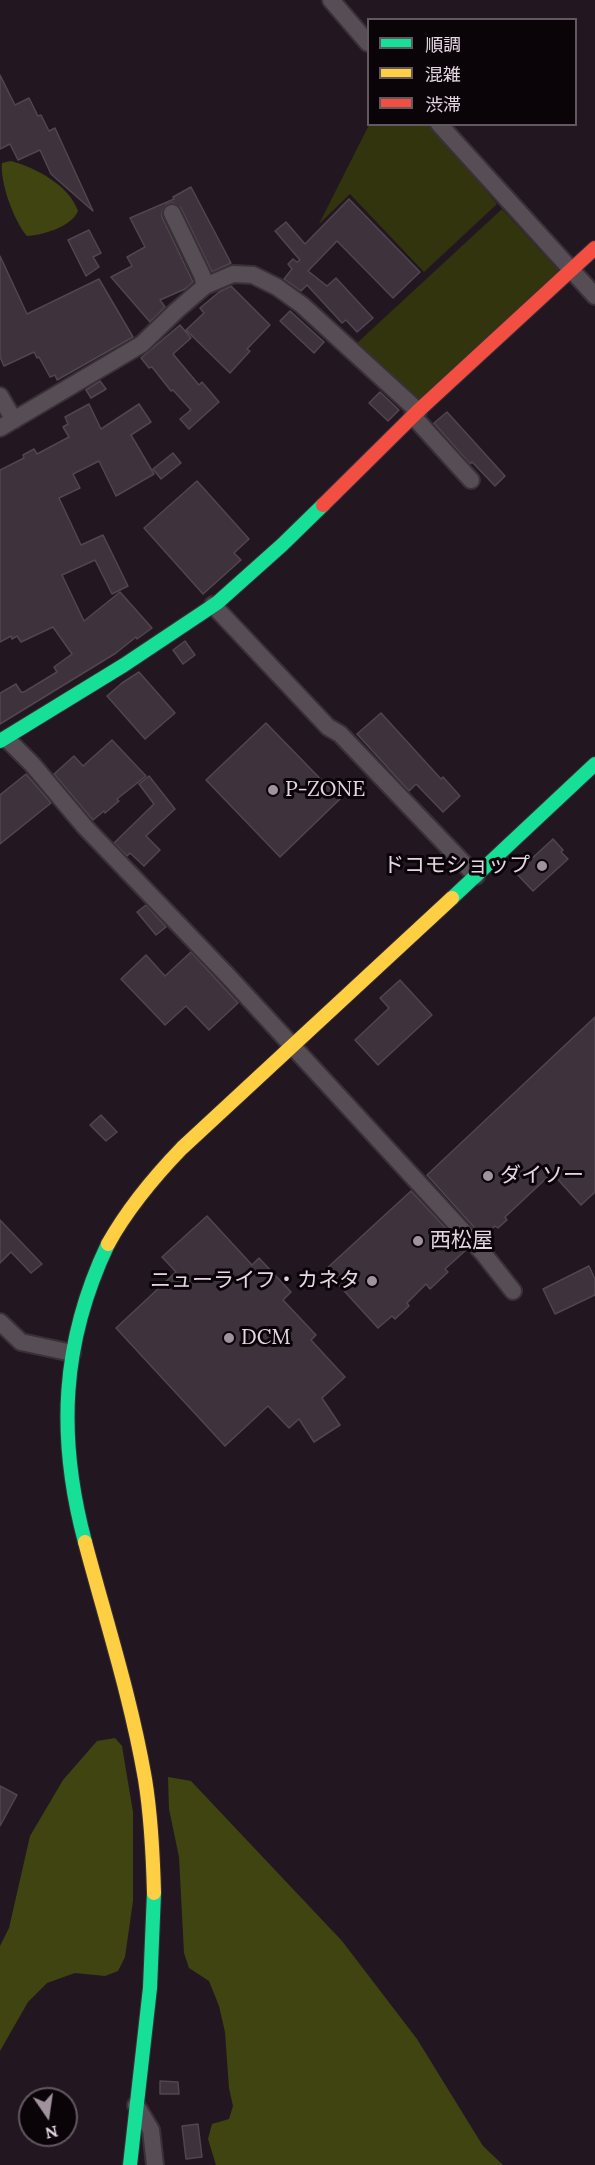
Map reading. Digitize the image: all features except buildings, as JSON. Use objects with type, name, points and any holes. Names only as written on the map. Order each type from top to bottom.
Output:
[{"type":"street","points":[[331,0],[367,41]]},
{"type":"street","points":[[442,126],[595,296]]},
{"type":"street","points":[[172,213],[206,286]]},
{"type":"street","points":[[513,1291],[483,1253],[228,976],[85,827],[32,764],[3,740],[124,665],[213,605],[282,545],[416,413],[595,248]]},
{"type":"street","points":[[0,396],[7,424],[142,344],[206,286],[233,274],[253,275],[277,287],[302,305],[416,413],[471,480]]},
{"type":"street","points":[[213,605],[328,728],[340,734],[476,876]]},
{"type":"street","points":[[130,2165],[151,1959],[154,1860],[149,1811],[134,1723],[84,1536],[72,1479],[67,1418],[68,1378],[78,1325],[93,1279],[113,1234],[125,1215],[174,1155],[595,764]]},
{"type":"street","points":[[0,1322],[21,1342],[72,1353]]},
{"type":"street","points":[[136,2105],[151,2130],[155,2165]]},
{"type":"green space","points":[[368,126],[433,126],[497,204],[424,272],[350,194],[319,224]]},
{"type":"green space","points":[[11,161],[41,173],[67,193],[78,211],[74,217],[56,229],[27,236],[13,212],[3,181],[2,163]]},
{"type":"green space","points":[[502,209],[560,272],[418,405],[356,344]]},
{"type":"green space","points":[[115,1738],[122,1746],[133,1812],[133,1901],[125,1957],[118,1971],[105,1976],[75,1973],[47,1983],[28,2002],[0,2051],[0,1946],[9,1928],[30,1836],[63,1780],[97,1741]]},
{"type":"green space","points":[[168,1777],[191,1781],[342,1941],[417,2039],[483,2146],[503,2165],[216,2165],[208,2139],[212,2124],[229,2119],[233,2106],[229,2088],[225,2032],[219,2006],[209,1981],[189,1968],[184,1953],[179,1857],[169,1809]]},
{"type":"traffic: fast","points":[[0,741],[124,665],[217,603],[323,505]]},
{"type":"traffic: fast","points":[[452,898],[595,764]]},
{"type":"traffic: fast","points":[[85,1542],[70,1465],[68,1391],[81,1318],[92,1281],[108,1244]]},
{"type":"traffic: fast","points":[[130,2165],[150,1988],[154,1893]]},
{"type":"traffic: slow","points":[[108,1244],[142,1194],[182,1148],[452,898]]},
{"type":"traffic: slow","points":[[85,1542],[125,1689],[145,1779],[154,1893]]},
{"type":"traffic: jam","points":[[323,505],[418,411],[595,248]]},
{"type":"place","name":"P-ZONE","points":[[273,790]]},
{"type":"place","name":"ドコモショップ","points":[[542,866]]},
{"type":"place","name":"ダイソー","points":[[488,1176]]},
{"type":"place","name":"西松屋","points":[[418,1241]]},
{"type":"place","name":"ニューライフ・カネタ","points":[[372,1281]]},
{"type":"place","name":"DCM","points":[[229,1338]]}]
